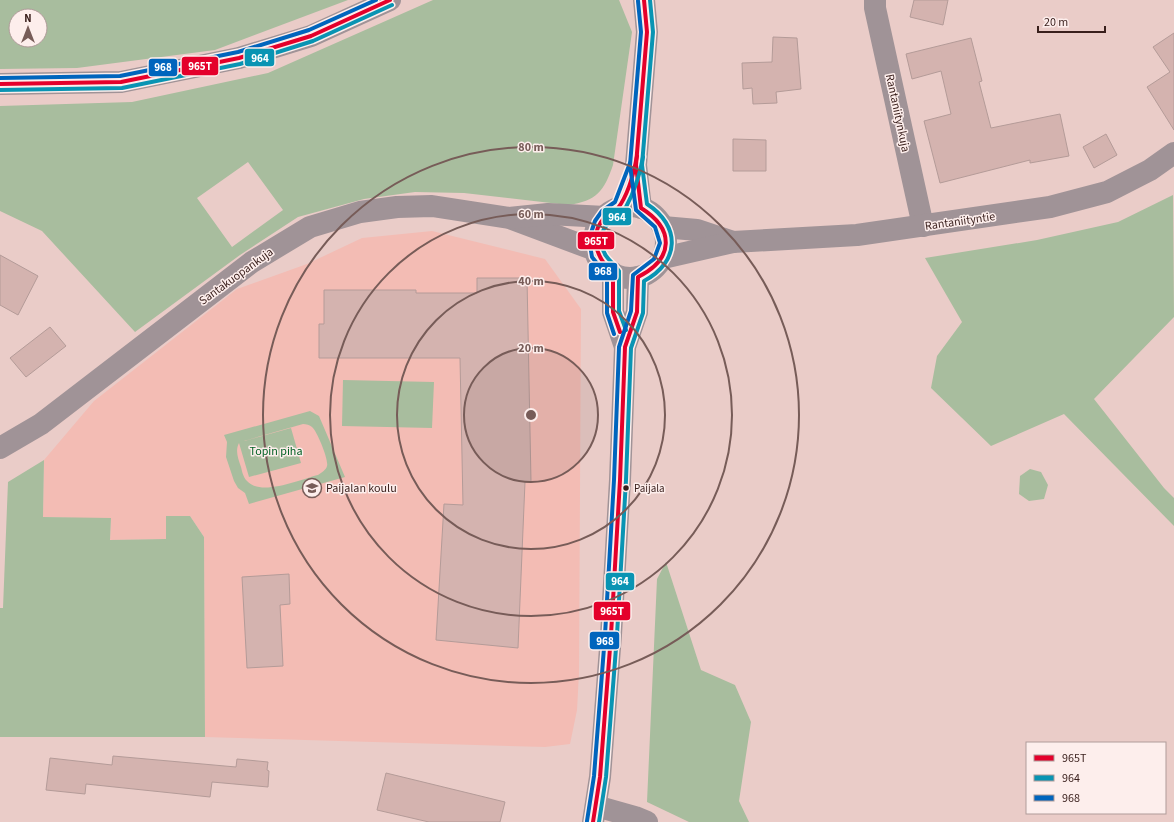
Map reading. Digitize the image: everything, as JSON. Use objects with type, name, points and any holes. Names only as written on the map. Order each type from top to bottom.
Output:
[{"type":"street","points":[[0,84],[120,82],[239,58],[311,36],[390,0]]},
{"type":"street","points":[[641,208],[636,165],[647,32],[644,0]]},
{"type":"street","name":"Rantaniitynkuja","points":[[875,0],[875,8],[923,226]]},
{"type":"street","name":"Rantaniityntie","points":[[663,258],[733,242],[857,235],[1050,207],[1106,192],[1150,170],[1174,153]]},
{"type":"street","points":[[611,213],[629,206],[641,208],[654,215],[663,227],[666,237],[666,248],[663,258],[652,270],[638,277],[621,277],[613,273],[602,263],[595,250],[595,238],[598,227],[611,213],[636,165]]},
{"type":"street","name":"Santakuopankuja","points":[[0,448],[41,424],[252,262],[310,227],[360,212],[397,207],[432,206],[509,218],[595,250]]},
{"type":"street","name":"Santakuopankuja","points":[[509,218],[548,214],[611,213]]},
{"type":"street","name":"Rantaniityntie","points":[[663,227],[697,230],[733,242]]},
{"type":"street","points":[[613,273],[613,312],[625,347]]},
{"type":"street","points":[[638,277],[637,312],[625,347],[620,480],[612,619],[600,778],[594,814],[635,817],[647,822]]},
{"type":"shaded area","name":"Paijalan koulu","points":[[432,231],[545,259],[581,309],[579,673],[577,710],[570,744],[545,747],[205,737],[204,537],[190,516],[166,516],[166,539],[110,540],[111,519],[43,517],[44,460],[94,401],[237,289],[307,264],[362,238]]},
{"type":"green space","points":[[0,0],[348,0],[215,50],[77,68],[0,69]]},
{"type":"green space","points":[[433,0],[619,0],[632,32],[613,165],[606,182],[593,197],[586,201],[568,205],[464,193],[415,192],[364,199],[298,217],[240,255],[135,332],[42,231],[0,211],[0,106],[132,102],[268,73]],"holes":[[[248,162],[283,210],[232,247],[197,198]]]},
{"type":"green space","points":[[1173,195],[1174,317],[1094,399],[1164,488],[1174,498],[1174,526],[1064,414],[991,446],[931,388],[937,356],[962,322],[925,258],[1037,240],[1118,222]]},
{"type":"green space","points":[[343,380],[434,382],[432,428],[342,426]]},
{"type":"green space","name":"Topin piha","points":[[310,411],[319,416],[345,477],[249,504],[245,493],[238,488],[234,481],[226,457],[227,442],[224,435]],"holes":[[[303,424],[312,427],[319,440],[327,463],[325,470],[318,475],[281,486],[253,486],[247,481],[243,474],[237,455],[239,443],[249,477],[301,463],[291,428],[244,441]]]},
{"type":"green space","points":[[44,460],[43,517],[111,518],[110,540],[166,539],[166,516],[190,516],[204,537],[205,737],[0,737],[0,608],[3,608],[8,482]]},
{"type":"green space","points":[[1030,469],[1041,472],[1048,485],[1044,499],[1029,501],[1019,494],[1020,476]]},
{"type":"green space","points":[[666,562],[701,670],[735,685],[751,722],[739,801],[749,822],[689,822],[647,802],[657,579]]},
{"type":"building","points":[[914,0],[948,0],[943,25],[910,17]]},
{"type":"building","points":[[1174,33],[1174,130],[1147,87],[1170,72],[1153,47]]},
{"type":"building","points":[[773,37],[797,38],[801,89],[776,92],[777,103],[753,104],[752,88],[743,89],[742,63],[772,62]]},
{"type":"building","points":[[971,38],[982,81],[979,82],[991,128],[1060,114],[1069,156],[1030,163],[1030,160],[940,183],[924,121],[951,114],[941,71],[912,79],[906,54]]},
{"type":"building","points":[[1106,134],[1117,155],[1094,168],[1083,147]]},
{"type":"building","points":[[733,139],[766,140],[766,171],[733,171]]},
{"type":"building","points":[[0,255],[38,276],[18,315],[0,305]]},
{"type":"building","points":[[477,278],[527,278],[531,482],[525,482],[518,648],[436,640],[444,504],[463,505],[460,358],[319,358],[319,324],[324,324],[324,290],[416,290],[416,293],[477,293]]},
{"type":"building","points":[[50,327],[66,346],[26,377],[10,358]]},
{"type":"building","points":[[289,574],[290,604],[280,605],[283,666],[247,668],[242,577]]},
{"type":"building","points":[[113,756],[236,767],[237,759],[268,762],[268,787],[212,782],[210,797],[86,784],[85,794],[46,790],[50,758],[112,765]]},
{"type":"building","points":[[386,773],[505,802],[500,822],[429,822],[377,810]]},
{"type":"transit line","name":"968","points":[[0,78],[120,76],[238,52],[309,30],[376,0]]},
{"type":"transit line","name":"965T","points":[[0,84],[121,82],[239,58],[311,36],[390,0]]},
{"type":"transit line","name":"965T","points":[[593,822],[600,777],[611,635],[620,480],[625,347],[637,312],[638,277],[650,270],[658,262],[664,253],[666,244],[660,225],[652,216],[641,208],[636,165],[647,32],[644,0]]},
{"type":"transit line","name":"964","points":[[599,822],[606,777],[617,635],[626,480],[631,348],[643,313],[644,281],[656,273],[664,264],[670,254],[672,244],[666,223],[658,213],[647,204],[642,165],[653,32],[650,0]]},
{"type":"transit line","name":"968","points":[[587,821],[594,776],[605,635],[614,480],[619,347],[631,311],[633,275],[654,259],[660,243],[655,227],[636,210],[630,165],[641,32],[638,1]]},
{"type":"transit line","name":"964","points":[[0,90],[122,88],[240,64],[313,41],[392,5]]},
{"type":"transit line","name":"965T","points":[[620,332],[613,312],[613,273],[602,260],[596,246],[596,239],[600,224],[608,214],[618,208],[625,197],[637,156]]},
{"type":"transit line","name":"964","points":[[626,330],[619,311],[619,271],[605,254],[601,238],[605,227],[626,207],[632,195],[643,157]]},
{"type":"transit line","name":"968","points":[[614,334],[607,313],[607,276],[592,257],[589,239],[595,221],[602,211],[615,202],[630,163]]},
{"type":"place","name":"Paijalan koulu","points":[[312,488]]},
{"type":"place","name":"Paijala","points":[[626,488]]}]
